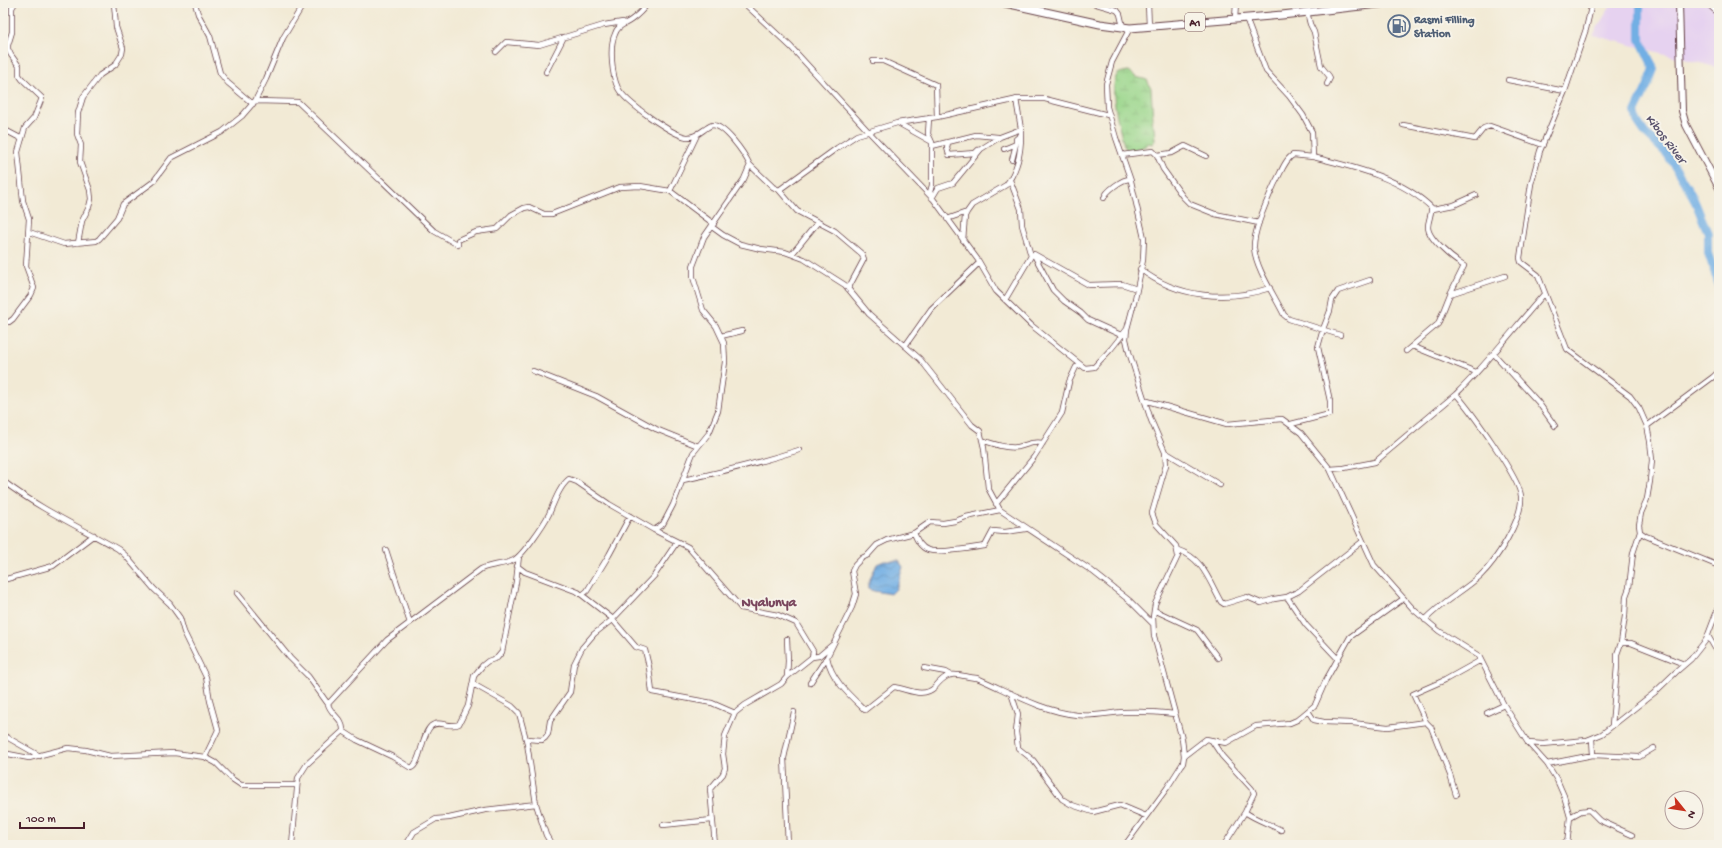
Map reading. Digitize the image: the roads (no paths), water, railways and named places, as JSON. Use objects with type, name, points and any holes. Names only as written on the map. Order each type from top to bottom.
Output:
[{"type":"highway","name":"A1","points":[[1005,3],[1052,15],[1127,27],[1149,27],[1307,12],[1352,5],[1387,3]]},
{"type":"main road","points":[[1679,3],[1682,111],[1686,125],[1719,188]]},
{"type":"street","points":[[3,322],[9,322],[13,319],[33,292],[33,285],[26,261],[29,219],[23,201],[18,152],[25,128],[34,118],[42,98],[22,80],[19,75],[19,66],[8,49],[12,32],[12,8],[15,3]]},
{"type":"street","points":[[78,243],[82,221],[91,199],[90,190],[80,162],[80,145],[77,134],[78,113],[83,97],[100,75],[115,65],[122,54],[123,48],[116,27],[114,3]]},
{"type":"street","points":[[195,3],[198,14],[210,36],[220,73],[228,84],[254,103],[298,102],[434,232],[458,245],[458,240],[476,232],[497,229],[511,215],[524,208],[529,207],[544,214],[552,214],[620,186],[640,186],[670,191],[723,235],[740,244],[792,254],[804,259],[848,289],[869,314],[920,359],[972,425],[980,431],[988,488],[1000,510],[1026,529],[1092,572],[1130,601],[1154,624]]},
{"type":"street","points":[[29,232],[57,242],[78,243],[96,241],[117,218],[123,204],[153,182],[171,158],[222,132],[242,116],[254,103],[283,38],[304,3]]},
{"type":"street","points":[[648,3],[643,10],[629,22],[619,26],[614,34],[612,57],[613,72],[618,88],[627,99],[670,130],[689,137],[712,125],[721,127],[750,165],[773,187],[779,190],[797,211],[835,231],[862,254],[864,259],[848,289]]},
{"type":"street","points":[[744,3],[791,47],[932,198],[979,263],[996,291],[1031,325],[1085,368],[1094,367],[1127,329]]},
{"type":"street","points":[[1093,3],[1117,10],[1127,27],[1112,62],[1106,84],[1108,115],[1130,178],[1144,238],[1143,260],[1126,339],[1144,400],[1165,452],[1166,465],[1152,513],[1156,524],[1178,550],[1175,564],[1158,595],[1154,610],[1154,624],[1157,649],[1182,739],[1184,756],[1178,771],[1125,845]]},
{"type":"street","points":[[1148,3],[1149,27]]},
{"type":"street","points":[[1235,19],[1236,3]]},
{"type":"street","points":[[1592,3],[1586,29],[1565,91],[1543,145],[1531,184],[1520,258],[1521,262],[1536,272],[1567,349],[1630,396],[1639,408],[1647,426],[1652,460],[1647,499],[1641,513],[1639,525],[1640,532],[1633,553],[1629,588],[1626,596],[1621,643],[1617,654],[1612,726]]},
{"type":"street","points":[[1707,3],[1719,14]]},
{"type":"street","points":[[1307,12],[1314,32],[1320,66],[1330,78],[1327,84]]},
{"type":"street","points":[[1246,18],[1266,71],[1289,96],[1312,132],[1313,157]]},
{"type":"street","points":[[496,52],[506,42],[539,45],[564,36],[604,25],[629,22]]},
{"type":"street","points":[[546,72],[564,36]]},
{"type":"street","points":[[873,61],[883,61],[936,85],[937,116]]},
{"type":"street","points":[[1508,80],[1565,91]]},
{"type":"street","points":[[779,190],[857,135],[897,123],[929,118],[1016,99],[1045,99],[1108,115]]},
{"type":"street","points":[[963,240],[965,216],[972,204],[1001,188],[1010,180],[1019,156],[1021,135],[1016,99]]},
{"type":"street","points":[[929,118],[928,134],[932,144],[932,185],[930,192],[932,198]]},
{"type":"street","points":[[897,123],[932,144],[976,136],[1000,137]]},
{"type":"street","points":[[1403,125],[1476,139],[1484,128],[1490,126],[1543,145]]},
{"type":"street","points":[[3,129],[22,139]]},
{"type":"street","points":[[948,142],[947,148],[949,155],[975,153],[1000,137],[1021,129]]},
{"type":"street","points":[[670,191],[698,133]]},
{"type":"street","points":[[1012,160],[1016,139],[1021,135]]},
{"type":"street","points":[[1004,149],[1016,144]]},
{"type":"street","points":[[1157,155],[1172,153],[1183,146],[1206,156]]},
{"type":"street","points":[[932,198],[938,188],[953,183],[980,149]]},
{"type":"street","points":[[1122,155],[1150,151],[1157,155],[1163,169],[1183,197],[1190,204],[1215,214],[1259,223]]},
{"type":"street","points":[[1340,335],[1287,318],[1262,273],[1254,247],[1259,223],[1269,195],[1290,156],[1299,155],[1313,157],[1346,165],[1381,177],[1403,188],[1432,209],[1454,205],[1461,200],[1476,195]]},
{"type":"street","points":[[654,530],[663,524],[693,453],[709,433],[718,411],[726,362],[721,336],[704,310],[693,277],[693,266],[704,237],[744,180],[750,165]]},
{"type":"street","points":[[1104,198],[1105,194],[1110,189],[1115,187],[1123,180],[1130,178]]},
{"type":"street","points":[[1010,180],[1021,209],[1022,225],[1032,255],[1053,290],[1059,297],[1088,320],[1121,335]]},
{"type":"street","points":[[1406,351],[1438,324],[1450,294],[1464,266],[1450,257],[1428,232],[1428,225],[1432,211],[1431,208]]},
{"type":"street","points":[[947,218],[967,212]]},
{"type":"street","points":[[792,254],[818,222]]},
{"type":"street","points":[[1032,255],[1089,285],[1122,284],[1137,289]]},
{"type":"street","points":[[1005,300],[1032,255]]},
{"type":"street","points":[[905,346],[931,309],[979,263]]},
{"type":"street","points":[[1140,269],[1160,283],[1173,288],[1210,295],[1235,296],[1270,288]]},
{"type":"street","points":[[1450,294],[1505,276]]},
{"type":"street","points":[[1291,424],[1330,414],[1330,401],[1318,347],[1323,329],[1330,312],[1332,300],[1338,291],[1370,280]]},
{"type":"street","points":[[1330,469],[1375,462],[1456,394],[1494,354],[1545,293]]},
{"type":"street","points":[[721,336],[742,331]]},
{"type":"street","points":[[1412,346],[1476,372]]},
{"type":"street","points":[[1494,354],[1538,402],[1556,426]]},
{"type":"street","points":[[996,504],[1029,463],[1062,413],[1069,382],[1076,367],[1081,365]]},
{"type":"street","points":[[533,371],[596,396],[656,429],[698,446]]},
{"type":"street","points":[[1647,426],[1719,371]]},
{"type":"street","points":[[1425,620],[1438,606],[1480,575],[1490,564],[1512,531],[1520,506],[1521,496],[1519,488],[1503,460],[1476,419],[1456,394]]},
{"type":"street","points":[[1144,400],[1227,424],[1279,419],[1291,424],[1301,432],[1330,469],[1374,565],[1403,599],[1425,620],[1439,631],[1479,656],[1504,705],[1528,743],[1547,764],[1564,796],[1570,817],[1567,843],[1561,845]]},
{"type":"street","points":[[982,440],[1000,446],[1016,448],[1034,441],[1043,443]]},
{"type":"street","points":[[682,480],[762,462],[800,450]]},
{"type":"street","points":[[1165,452],[1220,485]]},
{"type":"street","points":[[328,704],[382,644],[481,569],[488,566],[510,562],[519,556],[544,522],[563,486],[569,479],[577,482],[609,504],[654,530],[688,547],[741,608],[778,615],[796,623],[813,651],[812,657]]},
{"type":"street","points":[[3,481],[18,493],[44,509],[118,549],[154,589],[170,604],[180,618],[187,638],[206,677],[210,701],[217,727],[215,738],[205,757]]},
{"type":"street","points":[[810,683],[828,657],[854,600],[856,594],[852,581],[852,571],[855,565],[878,545],[887,540],[914,533],[930,522],[942,523],[955,521],[966,517],[1000,510]]},
{"type":"street","points":[[582,595],[587,591],[609,555],[630,516]]},
{"type":"street","points":[[914,533],[919,544],[927,550],[940,551],[985,546],[993,531],[1005,532],[1026,529]]},
{"type":"street","points":[[1640,532],[1646,536],[1719,566]]},
{"type":"street","points":[[3,580],[53,566],[94,535]]},
{"type":"street","points":[[1178,550],[1188,553],[1198,561],[1224,604],[1246,597],[1261,603],[1287,597],[1299,591],[1363,541]]},
{"type":"street","points":[[527,739],[542,740],[545,738],[548,734],[550,721],[570,692],[574,664],[582,648],[594,634],[612,619],[659,571],[677,542]]},
{"type":"street","points":[[386,550],[410,623]]},
{"type":"street","points":[[237,593],[290,658],[308,676],[328,704],[329,708],[342,724],[343,731],[357,740],[413,768],[430,726],[437,723],[453,726],[461,722],[468,706],[474,676],[483,665],[488,661],[497,658],[502,652],[516,582],[519,556]]},
{"type":"street","points":[[517,566],[525,572],[574,590],[612,619],[636,647],[645,650],[652,692],[712,703],[735,713]]},
{"type":"street","points":[[1287,597],[1306,625],[1338,659]]},
{"type":"street","points":[[1184,756],[1206,739],[1226,743],[1256,726],[1290,723],[1297,720],[1315,705],[1326,680],[1352,635],[1403,599]]},
{"type":"street","points":[[1528,743],[1542,744],[1592,739],[1612,726],[1654,693],[1700,649],[1708,636],[1719,606]]},
{"type":"street","points":[[1154,610],[1197,630],[1218,658]]},
{"type":"street","points":[[1708,636],[1719,655]]},
{"type":"street","points":[[787,638],[787,677]]},
{"type":"street","points":[[714,845],[710,789],[723,774],[725,768],[723,754],[725,736],[735,713],[745,705],[781,684],[787,677],[812,657],[819,656],[835,643]]},
{"type":"street","points":[[1621,643],[1631,643],[1684,664]]},
{"type":"street","points":[[828,657],[829,665],[838,682],[865,710],[894,687],[919,693],[928,692],[951,675]]},
{"type":"street","points":[[1456,795],[1432,729],[1426,722],[1413,694],[1445,680],[1481,660]]},
{"type":"street","points":[[924,668],[946,672],[951,675],[977,678],[1047,709],[1078,715],[1153,711],[1175,714]]},
{"type":"street","points":[[473,684],[494,695],[516,710],[521,717],[523,730],[527,739],[536,804],[546,835],[552,845]]},
{"type":"street","points":[[1011,693],[1018,714],[1016,732],[1018,748],[1033,760],[1062,799],[1080,809],[1087,809],[1093,812],[1120,805],[1146,816]]},
{"type":"street","points":[[1487,713],[1504,705]]},
{"type":"street","points":[[1308,711],[1314,720],[1324,722],[1388,727],[1426,722]]},
{"type":"street","points":[[788,845],[784,758],[794,712]]},
{"type":"street","points":[[292,845],[296,821],[297,785],[301,772],[343,731]]},
{"type":"street","points":[[3,735],[40,756]]},
{"type":"street","points":[[1592,739],[1593,755]]},
{"type":"street","points":[[1212,741],[1222,756],[1254,791],[1245,812],[1224,845]]},
{"type":"street","points":[[3,753],[29,758],[68,748],[86,750],[110,756],[169,753],[205,757],[216,763],[232,779],[241,785],[297,785]]},
{"type":"street","points":[[1547,764],[1593,755],[1638,757],[1654,748]]},
{"type":"street","points":[[406,845],[414,832],[436,819],[449,818],[485,810],[536,804]]},
{"type":"street","points":[[1570,817],[1581,811],[1589,810],[1599,820],[1632,835]]},
{"type":"street","points":[[1245,812],[1282,830]]},
{"type":"street","points":[[663,825],[712,820]]},
{"type":"water","points":[[884,561],[899,561],[903,567],[896,589],[891,594],[868,589],[868,584],[877,564]]},
{"type":"waterway","name":"Kibos River","points":[[1640,3],[1640,39],[1654,69],[1635,112],[1637,121],[1645,133],[1667,154],[1693,197],[1708,233],[1708,253],[1719,286]]},
{"type":"place","name":"Rasmi Filling Station","points":[[1399,26]]},
{"type":"district","name":"Nyalunya","points":[[769,601]]}]
